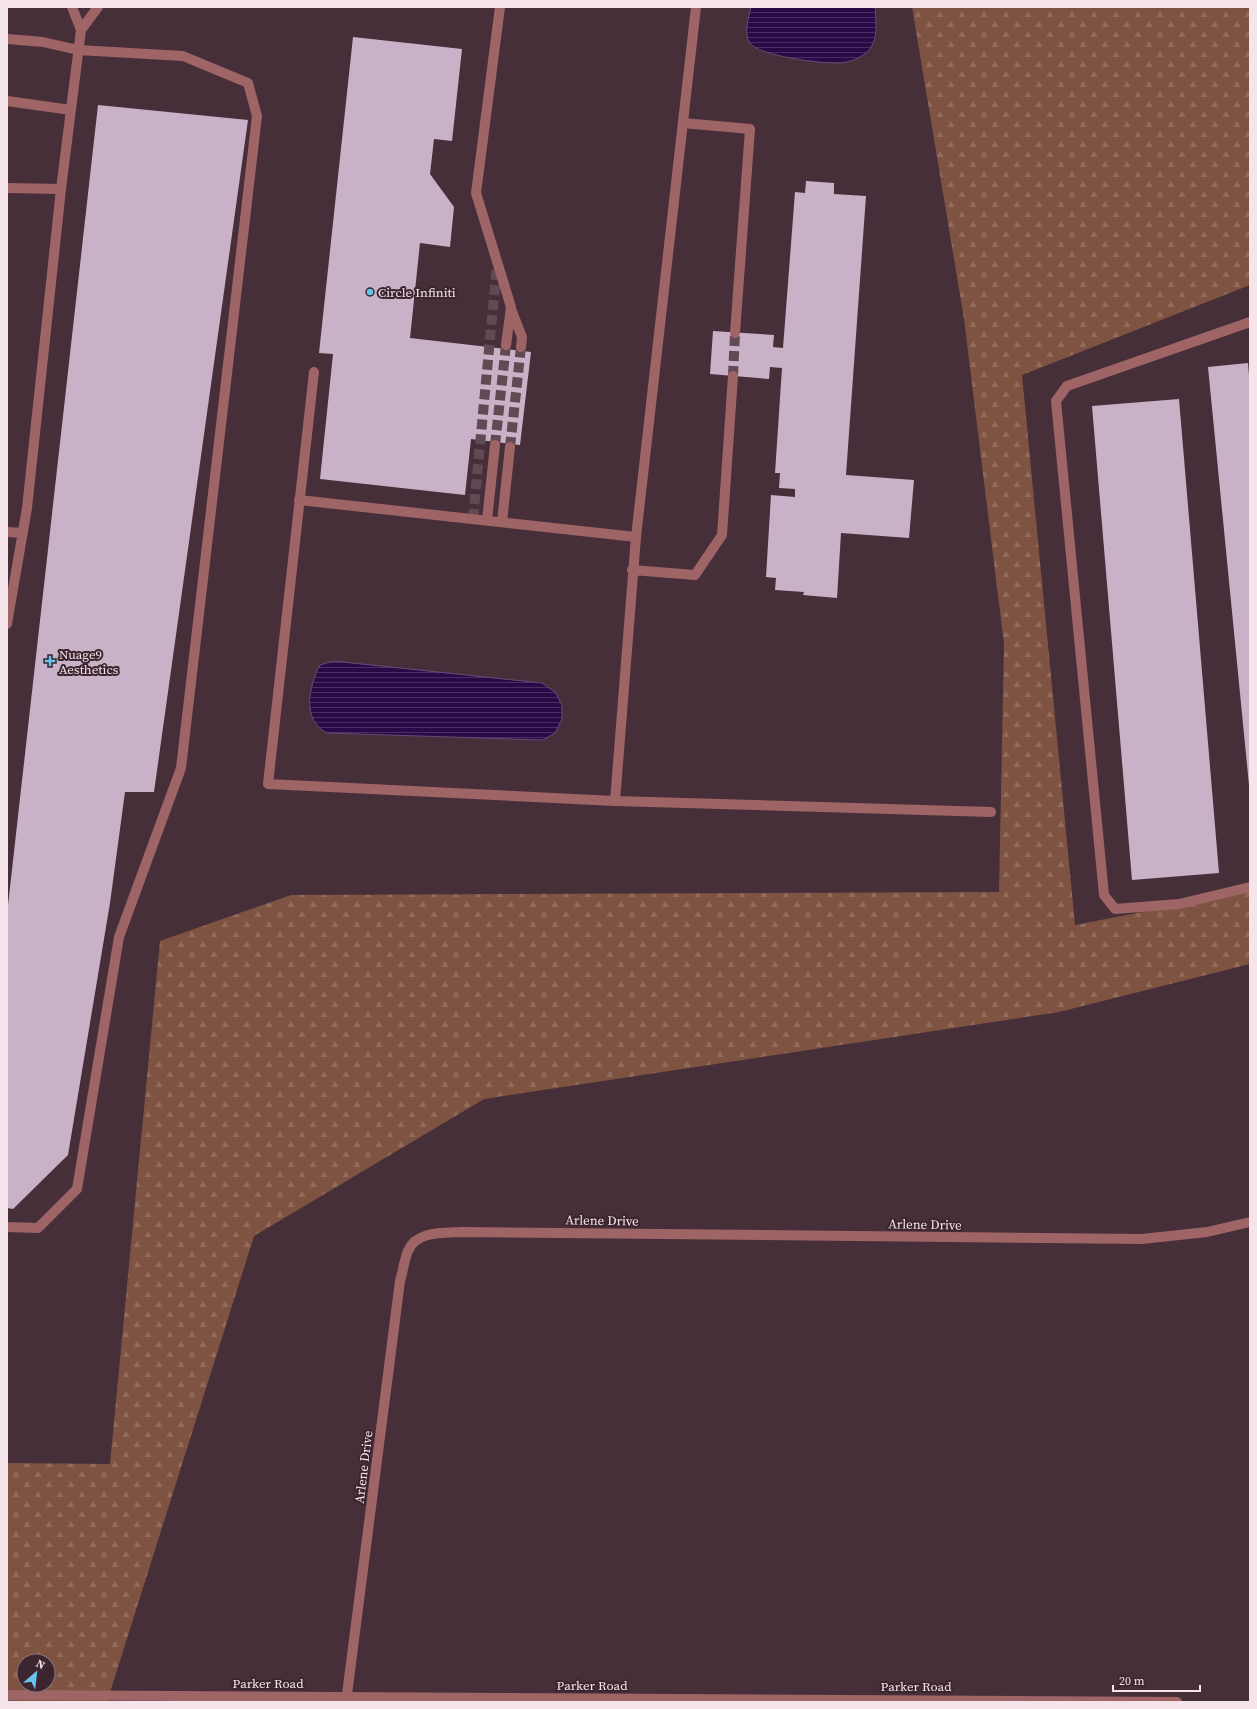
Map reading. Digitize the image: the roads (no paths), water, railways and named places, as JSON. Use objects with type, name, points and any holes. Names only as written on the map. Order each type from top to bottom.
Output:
[{"type":"street","points":[[72,7],[81,30]]},
{"type":"street","points":[[7,624],[23,532],[78,50],[81,30],[98,7]]},
{"type":"street","points":[[500,7],[476,193],[510,307],[522,337],[521,347]]},
{"type":"street","points":[[615,801],[632,570],[696,7]]},
{"type":"street","points":[[7,39],[43,42],[78,50],[183,56],[248,83],[257,116],[181,768],[119,937],[77,1190],[38,1228],[7,1227]]},
{"type":"street","points":[[7,101],[71,110]]},
{"type":"street","points":[[683,124],[750,129],[736,333]]},
{"type":"street","points":[[7,188],[61,189]]},
{"type":"street","points":[[506,345],[510,307]]},
{"type":"street","points":[[1250,322],[1067,386],[1056,401],[1104,895],[1115,909],[1179,904],[1250,887]]},
{"type":"street","points":[[314,372],[268,784],[615,801],[991,812]]},
{"type":"street","points":[[632,570],[695,575],[722,535],[733,376]]},
{"type":"street","points":[[487,520],[495,444]]},
{"type":"street","points":[[502,522],[510,447]]},
{"type":"street","points":[[299,500],[636,537]]},
{"type":"street","points":[[7,532],[23,532]]},
{"type":"street","name":"Arlene Drive","points":[[347,1699],[400,1281],[408,1251],[413,1243],[428,1234],[461,1232],[1142,1239],[1207,1232],[1250,1222]]},
{"type":"street","name":"Parker Road","points":[[7,1695],[347,1699],[1177,1702]]},
{"type":"tunnel","points":[[473,519],[497,265]]},
{"type":"tunnel","points":[[733,376],[735,333]]},
{"type":"tunnel","points":[[495,445],[506,345]]},
{"type":"tunnel","points":[[510,447],[521,347]]},
{"type":"place","name":"Circle Infiniti","points":[[370,292]]},
{"type":"place","name":"Nuage9 Aesthetics","points":[[50,661]]}]
